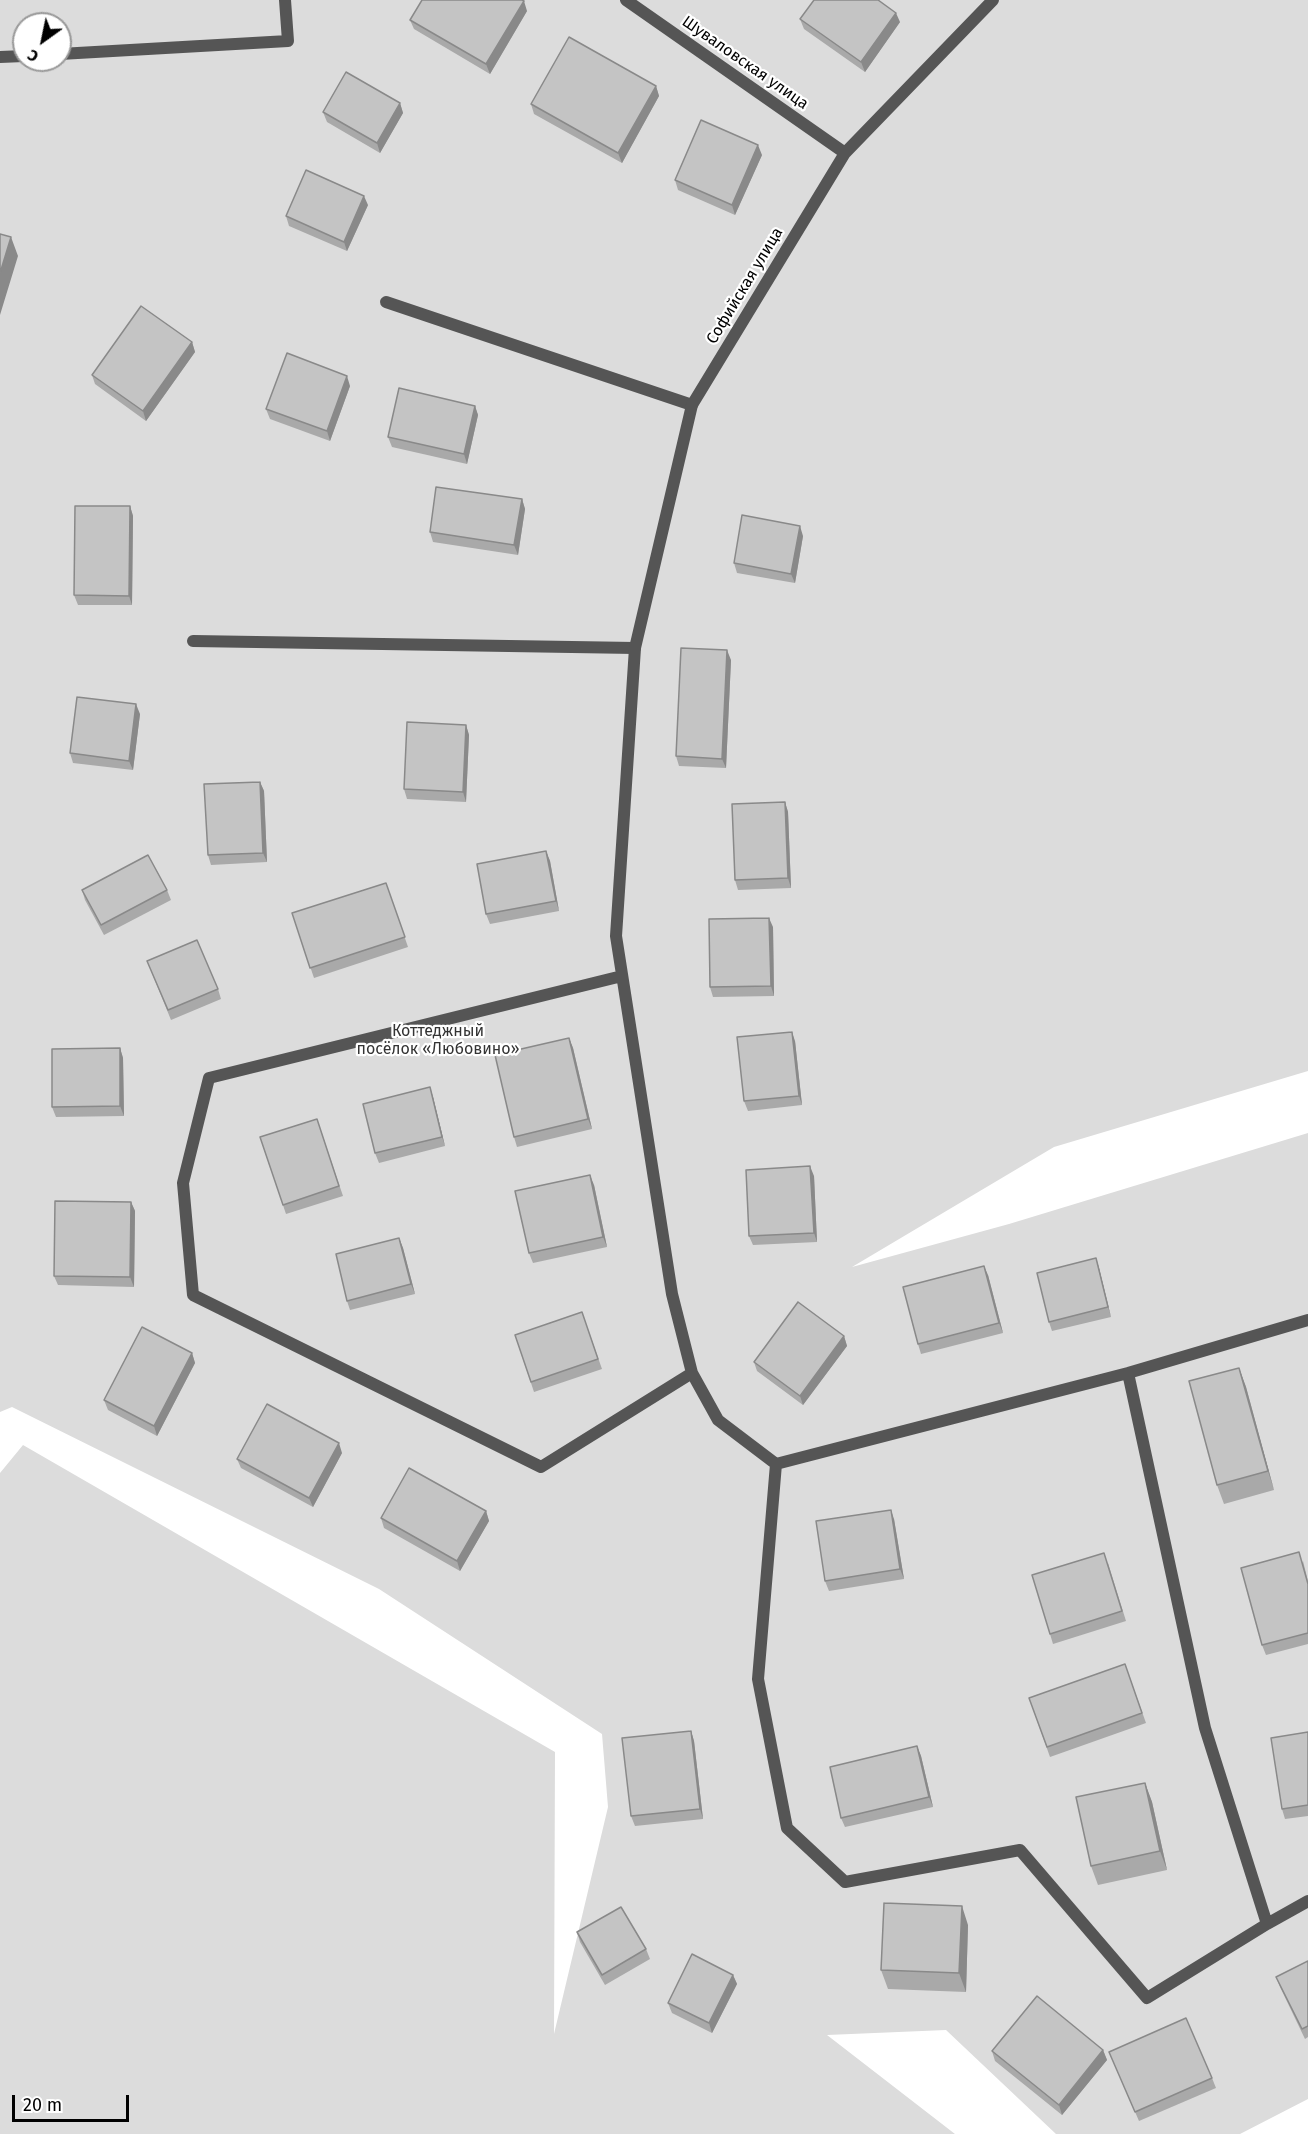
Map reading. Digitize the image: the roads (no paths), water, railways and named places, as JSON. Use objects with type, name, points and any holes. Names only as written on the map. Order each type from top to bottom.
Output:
[{"type":"street","points":[[72,53],[288,41],[285,0]]},
{"type":"street","name":"Шуваловская улица","points":[[626,0],[845,153]]},
{"type":"street","name":"Софийская улица","points":[[776,1464],[718,1420],[692,1373],[672,1294],[616,936],[635,648],[692,405],[845,153],[993,0]]},
{"type":"street","points":[[386,302],[692,405]]},
{"type":"street","points":[[193,641],[635,648]]},
{"type":"street","points":[[622,976],[209,1078],[183,1183],[193,1295],[541,1467],[692,1373]]},
{"type":"street","points":[[1308,1320],[1128,1373],[776,1464],[758,1679],[787,1828],[845,1882],[1020,1850],[1147,1998],[1308,1901]]},
{"type":"street","points":[[1128,1373],[1205,1728],[1267,1924]]},
{"type":"park label","name":"Коттеджный посёлок «Любовино»","points":[[438,1041]]}]
